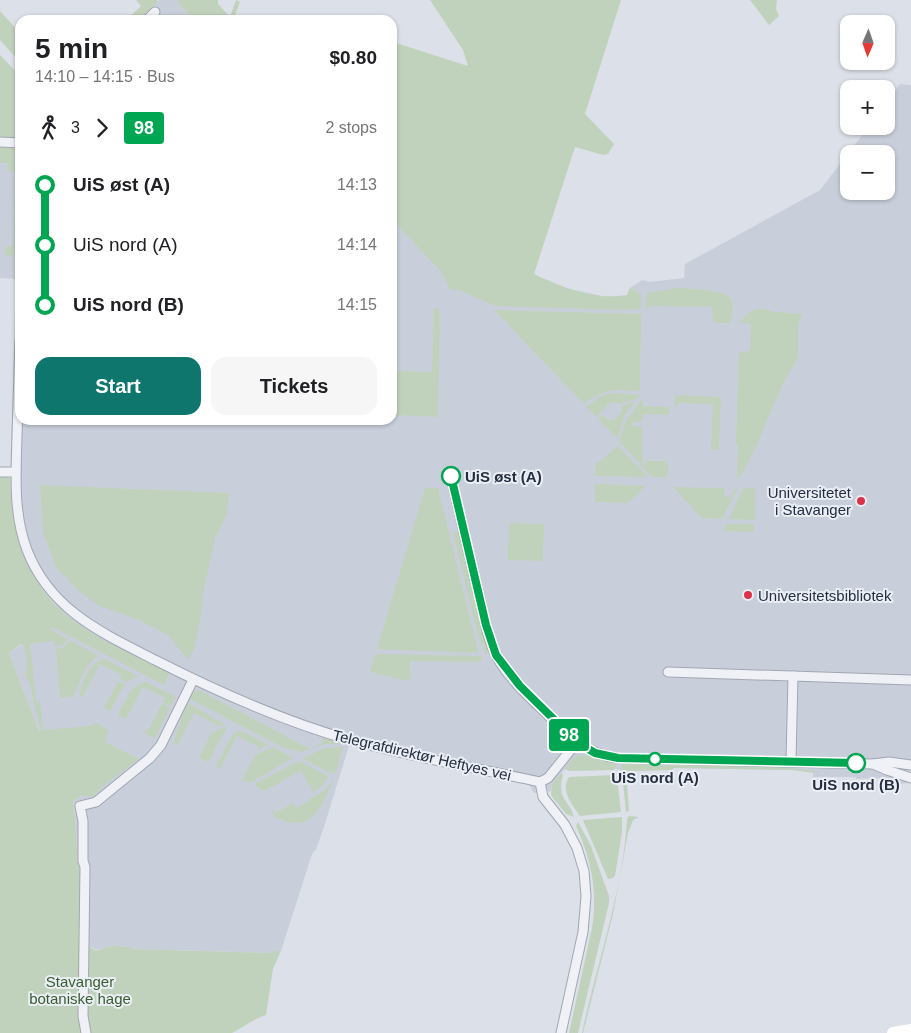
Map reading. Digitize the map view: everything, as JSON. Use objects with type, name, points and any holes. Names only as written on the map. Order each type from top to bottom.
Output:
[{"type":"main road","points":[[893,1033],[911,1030]]},
{"type":"street","points":[[152,15],[155,12]]},
{"type":"street","points":[[0,142],[15,143]]},
{"type":"street","name":"Telegrafdirektør Heftyes vei","points":[[17,425],[16,502],[19,523],[27,550],[40,575],[54,595],[71,612],[91,626],[194,680],[273,714],[348,740],[540,782]]},
{"type":"street","points":[[0,472],[16,472]]},
{"type":"street","points":[[451,476],[484,616],[496,655],[520,686],[577,742],[595,753],[618,758],[873,764],[889,762],[911,765]]},
{"type":"street","points":[[668,672],[911,680]]},
{"type":"street","points":[[791,761],[793,676]]},
{"type":"street","points":[[86,1033],[84,1016],[85,867],[83,861],[80,806],[96,802],[150,758],[161,744],[194,680]]},
{"type":"street","points":[[561,1033],[583,932],[586,896],[584,871],[577,848],[565,824],[543,797],[540,782],[548,778],[577,742]]},
{"type":"street","points":[[873,764],[911,778]]},
{"type":"shaded area","points":[[159,0],[177,0],[189,15],[143,15]]},
{"type":"shaded area","points":[[900,84],[911,85],[911,763],[907,783],[901,784],[878,778],[813,777],[813,772],[793,770],[674,768],[671,770],[626,771],[615,769],[570,771],[565,769],[552,784],[551,791],[534,793],[530,786],[526,784],[349,746],[323,830],[316,849],[312,854],[281,951],[274,951],[274,953],[130,949],[130,947],[110,946],[104,950],[89,946],[78,864],[73,801],[83,795],[40,734],[9,653],[22,644],[59,608],[45,592],[26,562],[14,527],[10,505],[15,312],[15,425],[397,425],[397,196],[534,275],[565,288],[607,297],[627,295],[630,288],[642,280],[649,282],[684,278],[685,264],[820,190],[840,164],[840,200],[895,200],[895,145],[854,145],[862,135],[895,135],[895,91]]},
{"type":"shaded area","points":[[0,161],[15,162],[15,279],[0,278]]},
{"type":"green space","points":[[136,0],[157,0],[158,2],[144,15],[131,15],[141,6]]},
{"type":"green space","points":[[177,0],[218,0],[218,4],[228,15],[189,15]]},
{"type":"green space","points":[[236,0],[240,2],[235,15],[231,15]]},
{"type":"green space","points":[[430,0],[621,0],[585,114],[614,144],[608,154],[603,155],[575,147],[534,274],[579,292],[603,296],[627,295],[631,288],[641,293],[641,308],[631,310],[495,306],[459,290],[451,290],[441,272],[397,224],[397,43],[468,66],[463,50]]},
{"type":"green space","points":[[750,0],[777,0],[776,9],[779,16],[769,25]]},
{"type":"green space","points":[[0,11],[15,28],[15,56],[0,40]]},
{"type":"green space","points":[[0,55],[15,71],[15,138],[0,139]]},
{"type":"green space","points":[[0,145],[15,149],[15,172],[8,171],[8,163],[0,163]]},
{"type":"green space","points":[[15,197],[15,254],[10,257],[5,254],[5,247],[13,246]]},
{"type":"green space","points":[[678,288],[707,290],[728,296],[731,299],[732,305],[730,323],[717,323],[713,321],[712,307],[654,306],[645,308],[647,293]]},
{"type":"green space","points":[[434,308],[439,308],[438,417],[397,415],[397,371],[432,372]]},
{"type":"green space","points":[[762,308],[775,312],[802,314],[798,325],[798,358],[782,385],[757,445],[742,474],[737,479],[738,444],[736,443],[739,352],[750,351],[751,324],[740,323],[740,321],[751,311]]},
{"type":"green space","points":[[494,310],[641,314],[640,391],[610,391],[598,395],[584,404]]},
{"type":"green space","points":[[611,393],[640,395],[638,398],[621,404],[614,402],[607,405],[597,417],[586,407],[601,396]]},
{"type":"green space","points":[[675,395],[721,397],[719,449],[711,450],[713,404],[678,403],[677,407],[674,407]]},
{"type":"green space","points":[[642,398],[643,406],[669,407],[669,415],[643,414],[642,422],[632,422],[632,426],[642,426],[643,465],[645,465],[645,461],[665,461],[665,463],[668,463],[667,477],[652,477],[619,441],[626,421]]},
{"type":"green space","points":[[635,402],[625,415],[617,438],[598,419],[603,415],[607,420],[613,420],[621,413],[622,406]]},
{"type":"green space","points":[[618,446],[646,477],[595,476],[596,463]]},
{"type":"green space","name":"Stavanger botaniske hage","points":[[0,475],[7,476],[10,479],[14,523],[20,543],[37,581],[49,598],[64,613],[92,634],[170,673],[164,685],[52,627],[51,630],[68,639],[64,644],[55,647],[54,641],[30,644],[36,701],[40,701],[43,730],[89,726],[97,723],[109,731],[105,742],[139,759],[102,787],[94,796],[83,795],[73,801],[78,864],[82,874],[88,945],[95,950],[116,946],[130,947],[130,949],[273,953],[274,951],[281,951],[273,969],[266,1015],[232,1033],[0,1033]],"holes":[[[21,644],[24,646],[27,659],[25,675],[31,688],[41,731],[39,731],[9,653]]]},
{"type":"green space","points":[[595,484],[645,487],[628,503],[595,502]]},
{"type":"green space","points":[[40,485],[229,493],[227,514],[215,538],[203,593],[201,617],[194,649],[188,660],[168,635],[137,619],[99,606],[79,591],[56,567],[43,532]]},
{"type":"green space","points":[[673,487],[724,488],[724,497],[730,497],[735,489],[737,489],[722,519],[702,518]]},
{"type":"green space","points":[[425,488],[438,488],[478,651],[476,653],[377,649]]},
{"type":"green space","points":[[743,488],[755,488],[755,520],[729,519]]},
{"type":"green space","points":[[509,523],[544,524],[543,561],[508,560]]},
{"type":"green space","points":[[726,524],[754,524],[754,532],[723,531]]},
{"type":"green space","points":[[458,531],[488,647],[486,656],[477,631],[453,533]]},
{"type":"green space","points":[[70,640],[99,656],[86,668],[73,696],[60,698],[56,649],[63,648]]},
{"type":"green space","points":[[379,654],[481,656],[483,660],[478,662],[410,661],[410,677],[407,681],[370,672],[375,656]]},
{"type":"green space","points":[[105,659],[138,676],[126,682],[120,679],[121,675],[100,664],[83,696],[80,696],[87,673],[100,660]]},
{"type":"green space","points":[[118,681],[125,684],[110,711],[104,708]]},
{"type":"green space","points":[[146,682],[176,697],[171,706],[163,702],[165,698],[143,687],[126,719],[118,715],[132,690]]},
{"type":"green space","points":[[199,690],[310,749],[301,752],[284,748],[188,698],[192,693]]},
{"type":"green space","points":[[186,702],[224,724],[214,727],[215,724],[194,713],[177,746],[173,744],[182,718],[180,716]]},
{"type":"green space","points":[[162,703],[170,708],[155,739],[142,731],[143,729],[148,731]]},
{"type":"green space","points":[[226,726],[226,730],[208,762],[199,758],[211,733]]},
{"type":"green space","points":[[237,731],[246,733],[269,745],[257,750],[259,747],[237,736],[220,769],[216,766],[232,735]]},
{"type":"green space","points":[[323,738],[344,744],[325,744],[310,749],[322,743]]},
{"type":"green space","points":[[273,747],[293,758],[250,783],[242,780],[255,755]]},
{"type":"green space","points":[[343,747],[337,769],[334,773],[330,773],[304,759],[325,748]]},
{"type":"green space","points":[[579,755],[616,764],[616,767],[613,770],[570,771],[565,769],[572,759]]},
{"type":"green space","points":[[299,761],[328,776],[324,783],[315,791],[313,792],[301,771],[264,791],[255,786],[256,783]]},
{"type":"green space","points":[[621,764],[780,767],[814,771],[814,773],[793,770],[674,768],[671,770],[626,771],[629,811],[626,812]]},
{"type":"green space","points":[[561,773],[563,775],[561,783],[562,795],[574,817],[566,814],[551,795],[552,784]]},
{"type":"green space","points":[[615,775],[617,777],[621,812],[580,816],[566,792],[569,777]]},
{"type":"green space","points":[[334,778],[323,803],[309,820],[299,823],[287,822],[275,817],[271,811],[273,809],[275,813],[293,803],[296,808],[325,790]]},
{"type":"green space","points":[[629,816],[639,817],[633,820],[628,833],[613,914],[582,1033],[615,900]]},
{"type":"green space","points":[[622,817],[622,832],[615,876],[608,879],[583,820]]},
{"type":"green space","points":[[578,822],[591,846],[609,896],[609,903],[578,1033],[569,1033],[594,915],[592,876],[586,850],[576,826]]},
{"type":"bus line","name":"98","points":[[451,476],[486,625],[496,655],[530,698],[577,742],[595,753],[618,758],[856,763]]},
{"type":"place","name":"UiS øst (A)","points":[[451,476]]},
{"type":"place","name":"Universitetet i Stavanger","points":[[861,501]]},
{"type":"place","name":"Universitetsbibliotek","points":[[748,595]]},
{"type":"place","name":"UiS nord (A)","points":[[655,759]]},
{"type":"place","name":"UiS nord (B)","points":[[856,763]]}]
